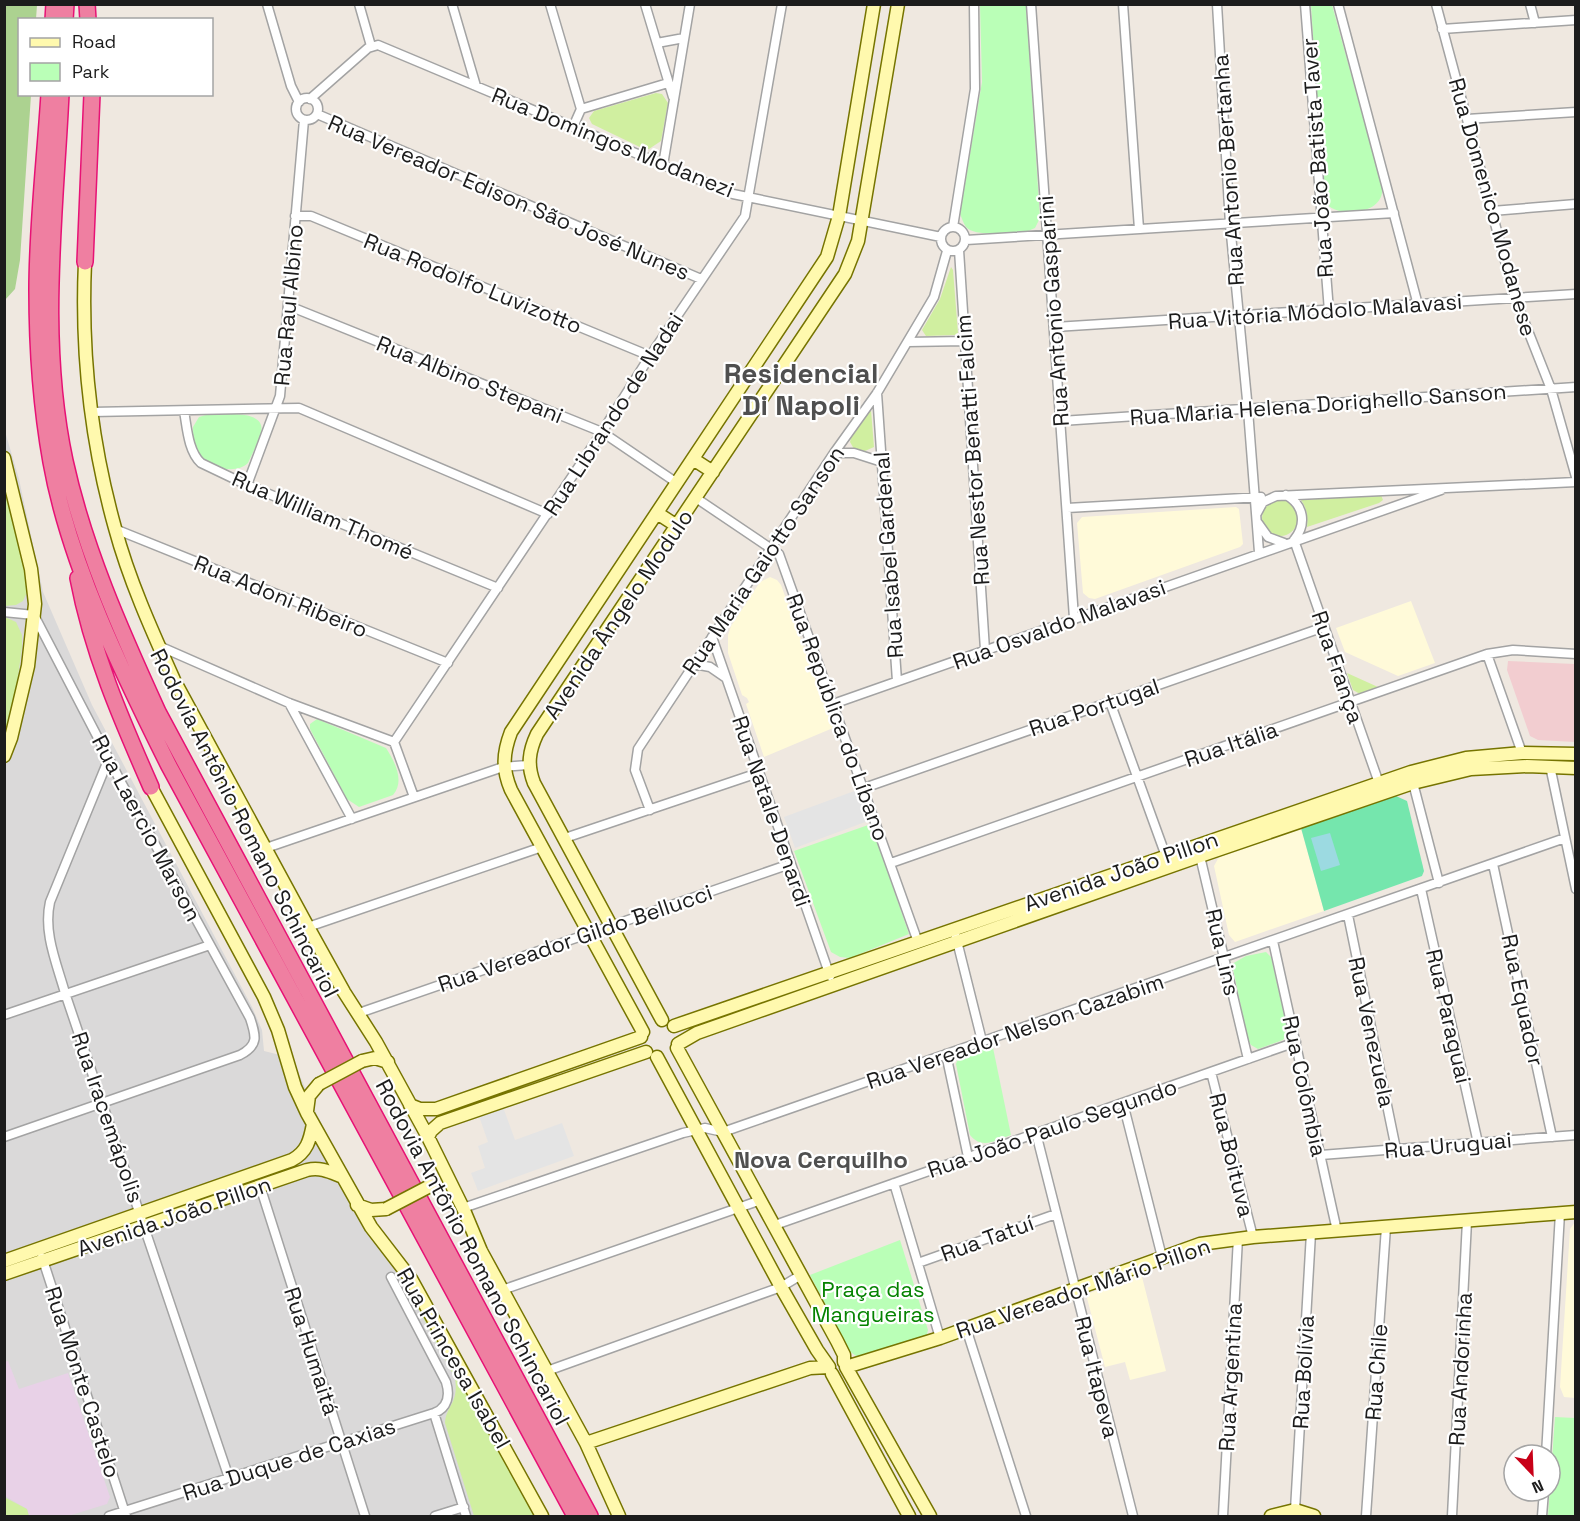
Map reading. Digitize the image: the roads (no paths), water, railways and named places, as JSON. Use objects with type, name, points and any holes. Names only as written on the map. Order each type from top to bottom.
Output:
[{"type":"highway","name":"Rodovia Antônio Romano Schincariol","points":[[49,96],[38,254],[37,324],[51,462],[69,534],[123,670],[169,766],[575,1516]]},
{"type":"highway","name":"Rodovia Antônio Romano Schincariol","points":[[61,96],[51,227],[52,356],[65,460],[91,552],[158,712],[590,1516]]},
{"type":"highway","points":[[85,262],[92,96]]},
{"type":"highway","points":[[69,534],[84,610],[100,666],[151,788]]},
{"type":"main road","name":"Avenida Ângelo Modulo","points":[[503,766],[504,752],[511,732],[827,257],[839,216],[874,4]]},
{"type":"main road","name":"Avenida Ângelo Modulo","points":[[528,765],[530,751],[537,734],[844,274],[853,255],[862,220],[898,4]]},
{"type":"main road","points":[[85,262],[83,296],[86,366],[102,473],[115,529],[158,645],[174,680],[308,927],[344,992],[388,1062],[428,1137],[463,1208],[481,1251],[586,1443],[619,1516]]},
{"type":"main road","points":[[4,458],[31,569],[34,615],[28,666],[11,738],[4,756]]},
{"type":"main road","points":[[693,459],[713,472]]},
{"type":"main road","points":[[657,513],[677,525]]},
{"type":"main road","name":"Avenida João Pillon","points":[[674,1026],[954,928],[1167,861],[1466,758],[1522,753],[1575,754]]},
{"type":"main road","points":[[428,1137],[440,1123],[651,1054],[670,1055],[677,1046],[678,1035],[674,1026],[662,1020],[534,783],[528,765]]},
{"type":"main road","points":[[503,766],[511,790],[590,933],[651,1054],[696,1130],[909,1516]]},
{"type":"main road","name":"Avenida João Pillon","points":[[1412,777],[1471,769],[1546,766],[1575,768]]},
{"type":"main road","points":[[151,788],[264,997],[278,1030],[295,1087],[357,1205],[371,1210],[386,1209],[430,1186],[438,1176],[442,1164]]},
{"type":"main road","name":"Avenida João Pillon","points":[[677,1046],[697,1033],[957,942],[1167,861]]},
{"type":"main road","points":[[410,1105],[420,1109],[436,1109],[642,1034],[649,1024],[662,1020]]},
{"type":"main road","points":[[677,1046],[775,1224],[844,1356],[845,1364],[930,1516]]},
{"type":"main road","points":[[310,1118],[309,1096],[319,1083],[362,1061],[375,1058],[388,1062]]},
{"type":"main road","name":"Avenida João Pillon","points":[[4,1260],[292,1160],[306,1149],[310,1118]]},
{"type":"main road","name":"Avenida João Pillon","points":[[4,1274],[316,1168],[327,1170],[342,1178]]},
{"type":"main road","name":"Rua Princesa Isabel","points":[[357,1205],[411,1279],[542,1516]]},
{"type":"main road","name":"Rua Vereador Mário Pillon","points":[[830,1371],[837,1376],[842,1375],[845,1364],[940,1338],[1200,1244],[1238,1238],[1575,1212]]},
{"type":"main road","points":[[586,1443],[810,1368],[830,1371]]},
{"type":"main road","points":[[1271,1516],[1295,1510],[1314,1516]]},
{"type":"street","points":[[267,4],[291,86],[299,102],[296,112],[304,120],[311,119],[317,114],[316,104],[310,99]]},
{"type":"street","points":[[299,102],[310,99],[371,46],[359,4]]},
{"type":"street","points":[[452,4],[476,86]]},
{"type":"street","points":[[550,4],[581,109],[573,127]]},
{"type":"street","points":[[645,4],[674,100]]},
{"type":"street","points":[[663,165],[690,4]]},
{"type":"street","name":"Rua Librando de Nadai","points":[[394,742],[548,514],[701,279],[746,216],[782,4]]},
{"type":"street","points":[[953,227],[975,89],[974,4]]},
{"type":"street","name":"Rua Antonio Gasparini","points":[[1031,4],[1074,618]]},
{"type":"street","points":[[1123,4],[1139,229]]},
{"type":"street","name":"Rua Antonio Bertanha","points":[[1217,4],[1230,224],[1259,552]]},
{"type":"street","name":"Rua João Batista Taver","points":[[1305,4],[1329,311]]},
{"type":"street","points":[[1338,4],[1418,305]]},
{"type":"street","name":"Rua Domenico Modanese","points":[[1436,4],[1515,298],[1551,388],[1575,477]]},
{"type":"street","points":[[1530,4],[1535,23]]},
{"type":"street","points":[[1442,29],[1575,20]]},
{"type":"street","points":[[657,43],[684,39]]},
{"type":"street","name":"Rua Domingos Modanezi","points":[[371,46],[388,48],[733,194],[941,237]]},
{"type":"street","points":[[581,109],[669,83]]},
{"type":"street","points":[[1467,119],[1575,112]]},
{"type":"street","name":"Rua Vereador Edison São José Nunes","points":[[317,114],[701,279]]},
{"type":"street","name":"Rua Raul Albino","points":[[247,485],[280,396],[304,120]]},
{"type":"street","points":[[1492,211],[1575,204]]},
{"type":"street","points":[[966,240],[1394,213]]},
{"type":"street","name":"Rua Rodolfo Luvizotto","points":[[295,216],[311,216],[650,356]]},
{"type":"street","points":[[953,227],[963,232],[966,240],[959,250],[947,250],[942,245],[941,237],[945,230],[953,227]]},
{"type":"street","name":"Rua Maria Gaiotto Sanson","points":[[650,810],[635,770],[638,748],[834,453],[877,393],[934,297],[947,250]]},
{"type":"street","name":"Rua Nestor Benatti Falcim","points":[[959,250],[985,650]]},
{"type":"street","name":"Rua Vitória Módolo Malavasi","points":[[1055,327],[1575,294]]},
{"type":"street","name":"Rua Albino Stepani","points":[[288,306],[602,432],[677,483]]},
{"type":"street","points":[[908,342],[965,341]]},
{"type":"street","name":"Rua Maria Helena Dorighello Sanson","points":[[1061,422],[1575,387]]},
{"type":"street","name":"Rua Isabel Gardenal","points":[[877,393],[897,681]]},
{"type":"street","points":[[92,412],[299,408],[548,514]]},
{"type":"street","name":"Rua William Thomé","points":[[184,411],[195,458],[201,463],[247,485],[498,588]]},
{"type":"street","points":[[834,453],[854,453],[882,462]]},
{"type":"street","points":[[1067,508],[1281,495],[1575,482]]},
{"type":"street","points":[[1294,540],[1302,527],[1303,519],[1298,504],[1281,495],[1263,502],[1257,519],[1268,537],[1284,543],[1294,540],[1441,489]]},
{"type":"street","name":"Rua República do Líbano","points":[[696,498],[779,554],[918,942]]},
{"type":"street","name":"Rua Adoni Ribeiro","points":[[115,529],[448,663]]},
{"type":"street","name":"Rua França","points":[[1294,540],[1380,788]]},
{"type":"street","name":"Rua Osvaldo Malavasi","points":[[833,704],[1284,543]]},
{"type":"street","points":[[4,612],[34,615]]},
{"type":"street","name":"Rua Laercio Marson","points":[[34,615],[250,1018],[254,1030],[255,1042],[250,1050],[240,1055],[103,1103]]},
{"type":"street","name":"Rua Portugal","points":[[864,788],[1324,627]]},
{"type":"street","name":"Rua Natale Denardi","points":[[712,637],[833,985]]},
{"type":"street","points":[[158,645],[289,703],[394,742],[414,797]]},
{"type":"street","name":"Rua Itália","points":[[891,863],[1487,654],[1513,650],[1575,654]]},
{"type":"street","points":[[1487,654],[1522,753]]},
{"type":"street","points":[[694,664],[710,667],[726,678]]},
{"type":"street","points":[[1110,702],[1167,861]]},
{"type":"street","points":[[289,703],[352,819]]},
{"type":"street","points":[[1547,753],[1546,766],[1565,838],[1575,889]]},
{"type":"street","name":"Rua Iracemápolis","points":[[109,758],[50,902],[46,917],[47,929],[65,993],[230,1478]]},
{"type":"street","points":[[266,848],[503,766],[528,765]]},
{"type":"street","points":[[565,838],[758,773]]},
{"type":"street","points":[[1412,777],[1439,883]]},
{"type":"street","name":"Rua Vereador Nelson Cazabim","points":[[463,1208],[696,1130],[705,1128],[723,1132],[1565,838]]},
{"type":"street","points":[[308,927],[542,847]]},
{"type":"street","name":"Rua Lins","points":[[1199,850],[1248,1059]]},
{"type":"street","name":"Rua Vereador Gildo Bellucci","points":[[359,1013],[790,864]]},
{"type":"street","name":"Rua Equador","points":[[1493,864],[1552,1137]]},
{"type":"street","name":"Rua Paraguai","points":[[1421,889],[1478,1143]]},
{"type":"street","name":"Rua Venezuela","points":[[1348,915],[1396,1149]]},
{"type":"street","points":[[954,928],[982,1041]]},
{"type":"street","name":"Rua Colômbia","points":[[1273,941],[1337,1231]]},
{"type":"street","points":[[4,1015],[210,945]]},
{"type":"street","name":"Rua João Paulo Segundo","points":[[775,1224],[1296,1042]]},
{"type":"street","points":[[946,1054],[968,1157]]},
{"type":"street","name":"Rua Boituva","points":[[1211,1072],[1253,1237]]},
{"type":"street","points":[[4,1137],[103,1103]]},
{"type":"street","points":[[1123,1103],[1162,1257]]},
{"type":"street","name":"Rua Itapeva","points":[[1036,1133],[1133,1516]]},
{"type":"street","name":"Rua Uruguai","points":[[1321,1155],[1575,1135]]},
{"type":"street","points":[[894,1183],[940,1338]]},
{"type":"street","name":"Rua Humaitá","points":[[260,1186],[364,1516]]},
{"type":"street","points":[[502,1290],[761,1200]]},
{"type":"street","points":[[1547,1443],[1560,1213]]},
{"type":"street","name":"Rua Tatuí","points":[[918,1263],[1056,1214]]},
{"type":"street","name":"Rua Andorinha","points":[[1452,1516],[1467,1221]]},
{"type":"street","name":"Rua Chile","points":[[1366,1516],[1386,1227]]},
{"type":"street","name":"Rua Bolívia","points":[[1295,1510],[1311,1233]]},
{"type":"street","name":"Rua Argentina","points":[[1222,1516],[1238,1238]]},
{"type":"street","name":"Rua Monte Castelo","points":[[40,1248],[125,1514]]},
{"type":"street","points":[[547,1371],[782,1287],[801,1275]]},
{"type":"street","name":"Rua Princesa Isabel","points":[[391,1277],[448,1390],[446,1403],[440,1411],[434,1413]]},
{"type":"street","points":[[966,1328],[1026,1516]]},
{"type":"street","points":[[434,1413],[465,1512],[435,1516]]},
{"type":"street","name":"Rua Duque de Caxias","points":[[109,1516],[125,1514],[434,1413]]},
{"type":"water","points":[[1330,833],[1340,865],[1321,871],[1311,838]]},
{"type":"district","name":"Residencial Di Napoli","points":[[801,389]]},
{"type":"district","name":"Nova Cerquilho","points":[[821,1159]]},
{"type":"park label","name":"Praça das Mangueiras","points":[[873,1302]]}]
